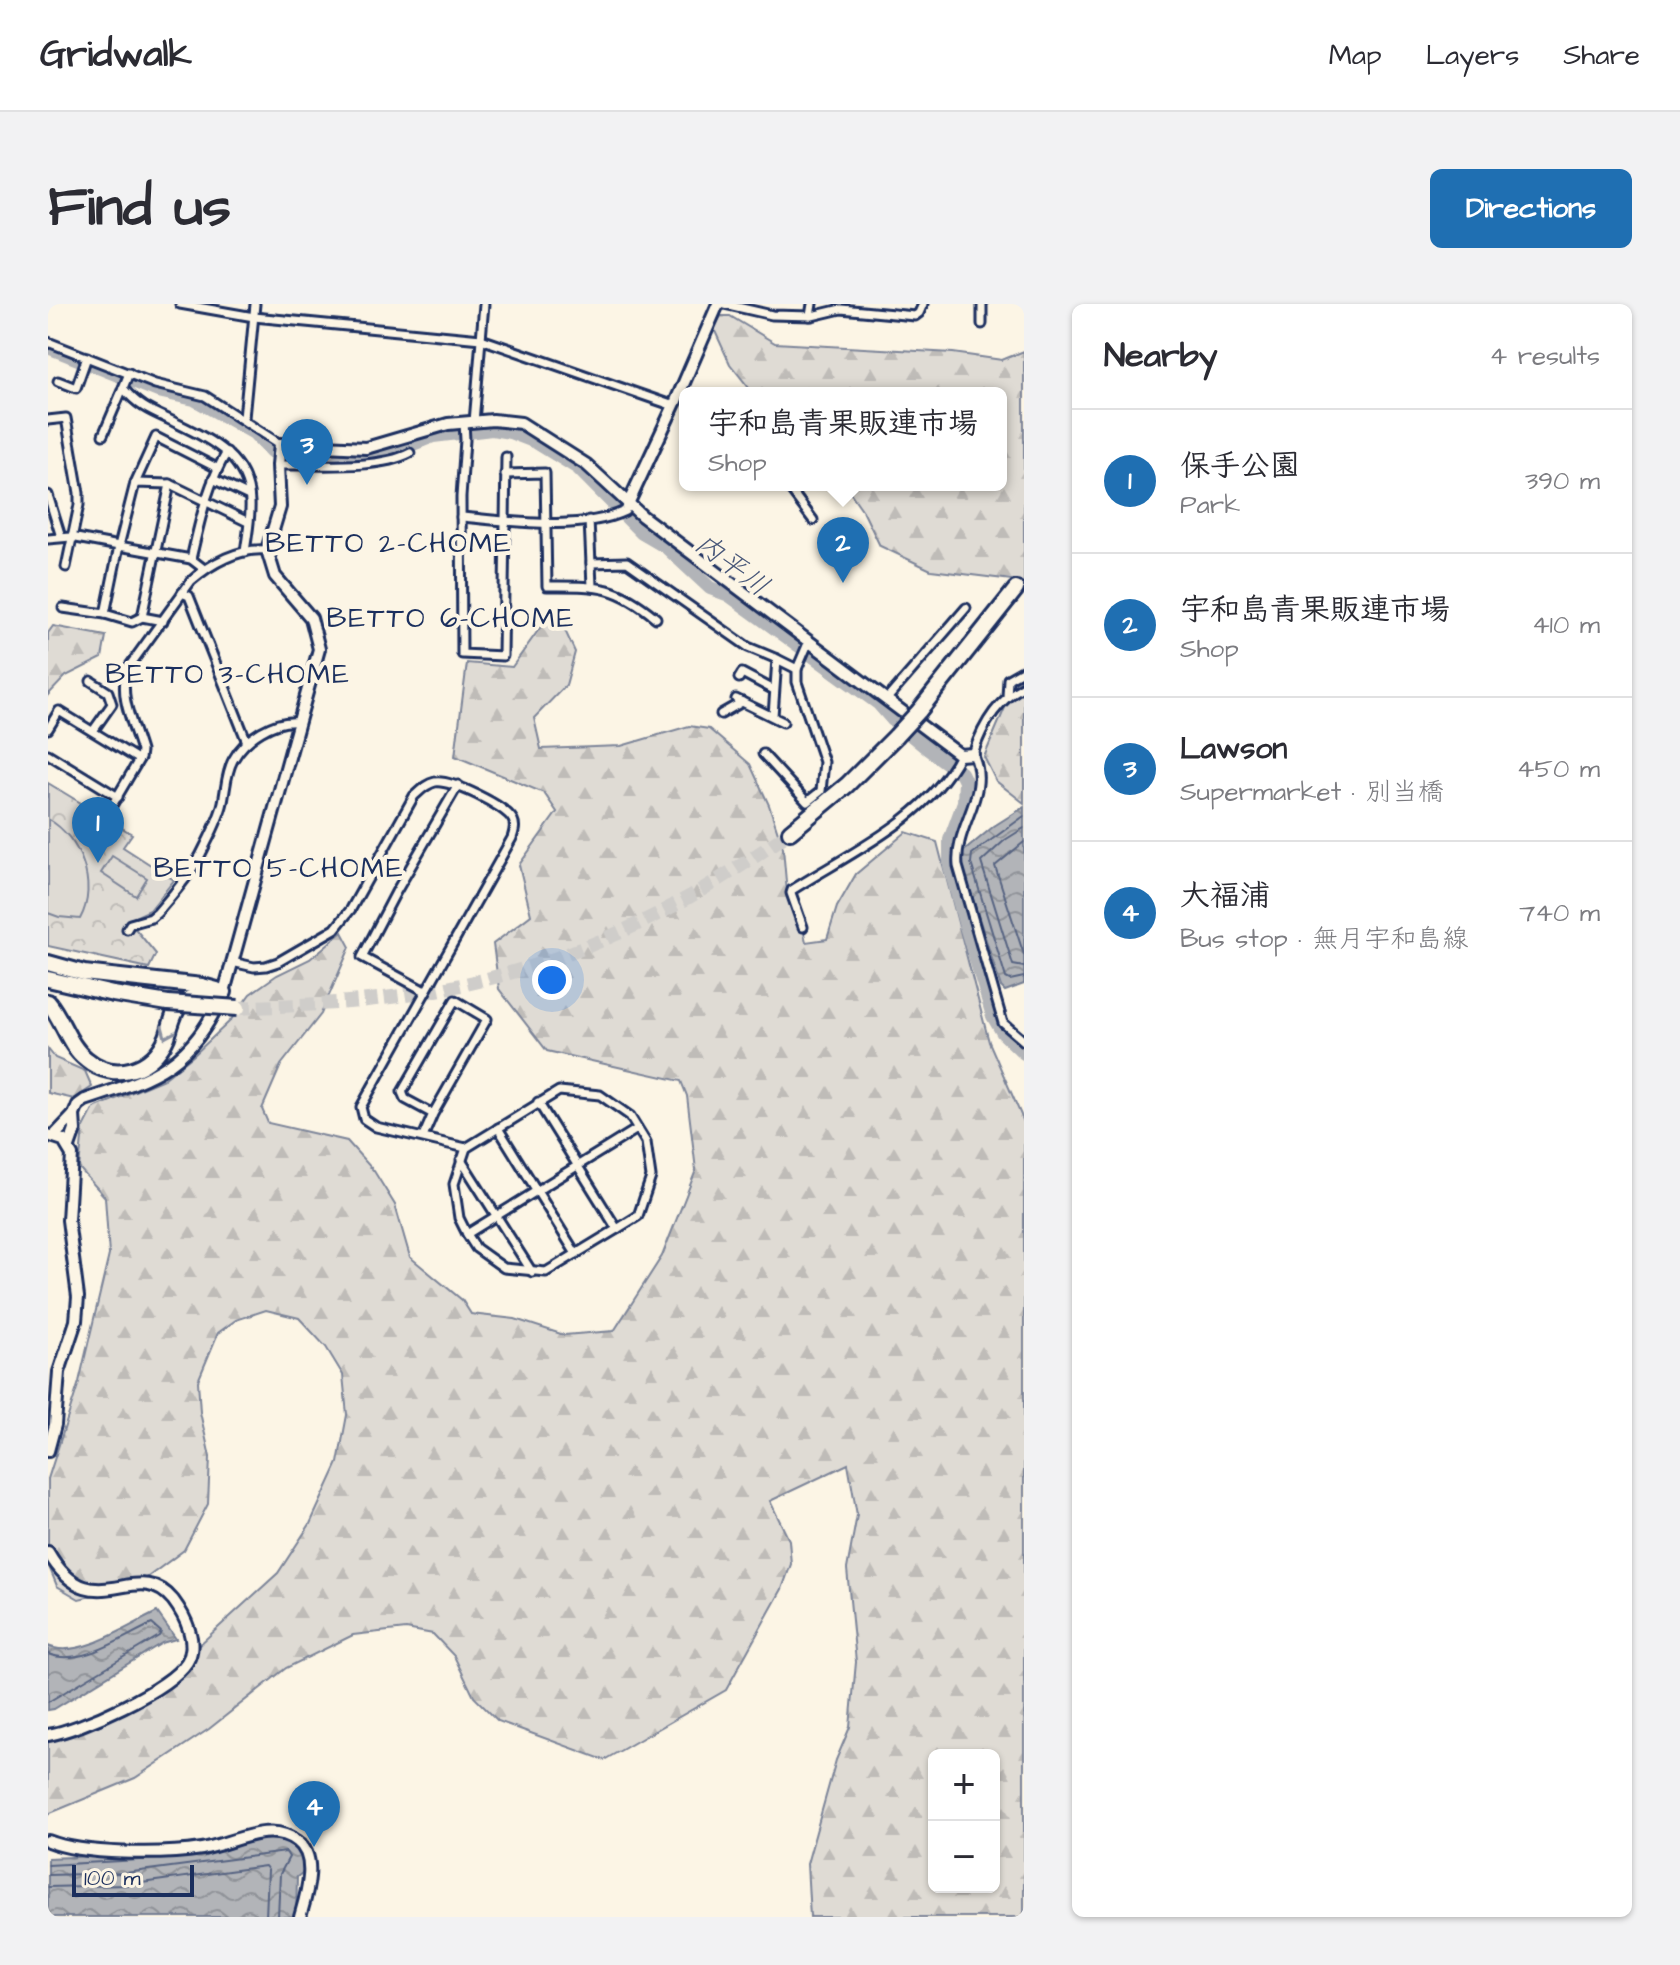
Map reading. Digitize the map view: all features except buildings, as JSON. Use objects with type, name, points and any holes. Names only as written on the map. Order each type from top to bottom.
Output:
[{"type":"highway","points":[[790,832],[847,785],[896,736],[1016,589]]},
{"type":"highway","points":[[48,963],[84,973],[202,986],[224,992]]},
{"type":"highway","points":[[48,979],[168,1003],[238,1008]]},
{"type":"highway","points":[[48,1002],[73,1046],[84,1058],[98,1068],[127,1072],[154,1058],[166,1040],[180,1004],[191,998],[224,992]]},
{"type":"street","points":[[180,304],[254,317],[481,339],[678,405],[626,508],[614,516],[547,522],[461,517]]},
{"type":"street","points":[[244,418],[255,304]]},
{"type":"street","points":[[484,304],[465,440],[461,517],[462,654],[503,656],[506,457]]},
{"type":"street","points":[[685,387],[718,304]]},
{"type":"street","points":[[724,304],[772,315],[810,316],[847,306],[915,316],[923,304]]},
{"type":"street","points":[[772,315],[775,304]]},
{"type":"street","points":[[810,316],[812,304]]},
{"type":"street","points":[[982,304],[982,324]]},
{"type":"street","points":[[48,342],[126,380],[205,396],[244,418],[279,455],[371,464],[410,453]]},
{"type":"street","points":[[58,381],[76,388],[86,361]]},
{"type":"street","points":[[103,435],[126,380]]},
{"type":"street","points":[[126,380],[136,404],[208,439],[227,452],[243,473],[249,496],[245,552]]},
{"type":"street","points":[[48,420],[66,418],[79,493],[66,567]]},
{"type":"street","points":[[279,455],[366,448],[430,428],[505,421],[521,423],[587,465],[626,508],[807,644],[887,699],[959,758]]},
{"type":"street","points":[[105,614],[135,483],[156,437],[217,468]]},
{"type":"street","points":[[191,559],[205,499],[227,452]]},
{"type":"street","points":[[48,1451],[55,1425],[59,1372],[76,1321],[78,1297],[68,1220],[72,1177],[69,1147],[75,1130],[74,1115],[78,1105],[85,1100],[149,1079],[176,1061],[213,1015],[224,992],[317,661],[316,634],[311,618],[304,606],[275,576],[267,550],[280,507],[279,455]]},
{"type":"street","points":[[505,474],[545,473],[547,586],[592,586],[614,590],[637,602],[656,618]]},
{"type":"street","points":[[213,479],[249,496]]},
{"type":"street","points":[[135,483],[170,484],[248,522]]},
{"type":"street","points":[[142,617],[170,484]]},
{"type":"street","points":[[791,491],[813,520]]},
{"type":"street","points":[[48,495],[61,537]]},
{"type":"street","points":[[589,520],[592,586]]},
{"type":"street","points":[[48,539],[71,537],[191,559],[204,569]]},
{"type":"street","points":[[107,814],[140,758],[141,751],[123,690],[124,678],[182,593],[204,569],[245,552],[267,550]]},
{"type":"street","points":[[591,563],[627,562],[748,647],[799,665]]},
{"type":"street","points":[[182,593],[189,596],[247,742]]},
{"type":"street","points":[[63,608],[105,614],[132,622],[142,617],[163,621]]},
{"type":"street","points":[[887,699],[966,608]]},
{"type":"street","points":[[763,754],[807,802],[821,791],[824,762],[797,682],[807,644]]},
{"type":"street","points":[[773,716],[777,659]]},
{"type":"street","points":[[1007,697],[1008,679],[1024,670]]},
{"type":"street","points":[[739,678],[742,673],[774,690]]},
{"type":"street","points":[[91,681],[108,692],[112,704],[93,731]]},
{"type":"street","points":[[1024,686],[996,708],[979,735],[973,754],[980,768],[979,791],[960,833],[956,850],[1003,1023],[1024,1041]]},
{"type":"street","points":[[721,714],[739,701],[783,722]]},
{"type":"street","points":[[48,729],[59,711],[140,758]]},
{"type":"street","points":[[127,929],[130,924],[157,913],[197,863],[223,804],[233,760],[247,742],[258,733],[287,720],[299,722]]},
{"type":"street","points":[[48,754],[118,797]]},
{"type":"street","points":[[803,927],[792,890],[903,819],[936,788],[959,758],[973,754]]},
{"type":"street","points":[[232,962],[266,966],[335,929],[351,909],[414,796],[425,786],[437,782],[458,785],[509,814],[515,828],[512,838],[361,1107],[369,1124],[466,1148]]},
{"type":"street","points":[[425,991],[362,957],[458,785]]},
{"type":"street","points":[[423,1137],[487,1019],[455,1000],[402,1092],[405,1099],[433,1114]]},
{"type":"street","points":[[559,1091],[600,1095],[630,1116],[646,1142],[651,1177],[638,1216],[546,1272],[504,1268],[476,1248],[467,1234],[459,1218],[454,1184],[466,1148],[498,1128],[559,1091]]},
{"type":"street","points":[[538,1102],[617,1229]]},
{"type":"street","points":[[69,1147],[51,1135],[74,1115]]},
{"type":"street","points":[[498,1128],[576,1254]]},
{"type":"street","points":[[467,1234],[637,1129]]},
{"type":"street","points":[[461,1160],[532,1272]]},
{"type":"street","points":[[48,1552],[59,1571],[86,1588],[100,1590],[142,1584],[163,1591],[182,1616],[192,1639],[189,1660],[175,1675],[152,1691],[65,1733],[48,1735]]},
{"type":"street","points":[[48,1841],[103,1853],[121,1853],[201,1849],[276,1832],[298,1841],[307,1855],[309,1871],[300,1917]]},
{"type":"green space","points":[[721,316],[730,316],[775,343],[953,353],[1002,360],[1024,351],[1024,586],[1012,580],[931,570],[880,546],[849,491],[1007,491],[1007,387],[748,387],[730,364],[714,329]]},
{"type":"green space","points":[[545,621],[563,626],[575,652],[566,685],[534,718],[541,749],[621,746],[689,726],[709,729],[750,764],[769,805],[783,848],[787,893],[802,924],[806,942],[827,939],[837,907],[856,874],[906,832],[937,842],[989,1042],[1024,1122],[1024,1917],[810,1917],[807,1864],[836,1760],[850,1727],[856,1662],[847,1569],[857,1515],[848,1464],[770,1501],[789,1540],[791,1564],[782,1589],[726,1690],[604,1760],[498,1721],[474,1697],[454,1656],[433,1634],[406,1629],[353,1635],[286,1668],[209,1729],[135,1778],[48,1814],[48,1739],[137,1693],[174,1668],[278,1573],[310,1524],[338,1463],[347,1415],[343,1375],[326,1347],[299,1318],[266,1310],[236,1320],[218,1333],[198,1381],[200,1412],[210,1457],[208,1504],[184,1550],[137,1585],[79,1599],[57,1586],[48,1564],[48,1479],[79,1382],[109,1255],[105,1197],[79,1168],[83,1129],[94,1108],[164,1079],[230,1021],[250,994],[277,975],[310,959],[342,932],[350,947],[321,1014],[281,1065],[262,1109],[268,1123],[347,1141],[374,1171],[395,1205],[410,1257],[462,1300],[471,1314],[515,1319],[564,1335],[614,1331],[662,1256],[696,1170],[687,1096],[681,1081],[547,1051],[499,989],[493,944],[531,915],[519,865],[557,812],[544,793],[455,756],[467,663],[512,667]]},
{"type":"green space","points":[[53,626],[106,636],[102,658],[66,676],[48,695],[48,633]]},
{"type":"green space","points":[[1024,678],[1024,803],[996,781],[984,757],[1015,684]]},
{"type":"green space","points":[[48,783],[132,834],[123,847],[174,880],[150,910],[128,920],[156,954],[149,968],[48,946]]},
{"type":"green space","points":[[48,819],[69,837],[83,863],[88,892],[80,919],[48,913]]},
{"type":"green space","points":[[112,856],[147,878],[136,896],[101,873]]},
{"type":"green space","points":[[48,1049],[55,1058],[85,1071],[92,1087],[74,1099],[48,1093]]},
{"type":"water","points":[[1024,807],[1024,984],[1005,991],[1001,987],[962,865],[963,852],[994,826]]},
{"type":"water","points":[[157,1612],[176,1639],[162,1643],[48,1710],[48,1646],[60,1649],[88,1645]]},
{"type":"water","points":[[277,1834],[298,1835],[306,1839],[311,1866],[297,1877],[296,1917],[48,1917],[48,1858],[123,1855]]},
{"type":"waterway","name":"内平川","points":[[48,347],[158,391],[194,399],[254,433],[271,451],[296,455],[368,457],[390,453],[433,436],[492,429],[536,442],[578,468],[642,533],[666,547],[710,588],[729,595],[878,703],[892,719],[961,773],[965,781],[964,802],[950,840],[950,866],[993,1016],[1003,1033],[1024,1053]]},
{"type":"tunnel","points":[[238,1008],[384,998],[495,977],[548,961],[647,920],[695,894],[790,832]]},
{"type":"place","name":"Lawson","points":[[307,485]]},
{"type":"place","name":"宇和島青果販連市場","points":[[843,583]]},
{"type":"place","name":"保手公園","points":[[98,863]]},
{"type":"place","name":"大福浦","points":[[314,1847]]},
{"type":"district","name":"BETTO 2-CHOME","points":[[389,543]]},
{"type":"district","name":"BETTO 6-CHOME","points":[[451,618]]},
{"type":"district","name":"BETTO 3-CHOME","points":[[228,674]]},
{"type":"district","name":"BETTO 5-CHOME","points":[[279,868]]}]
